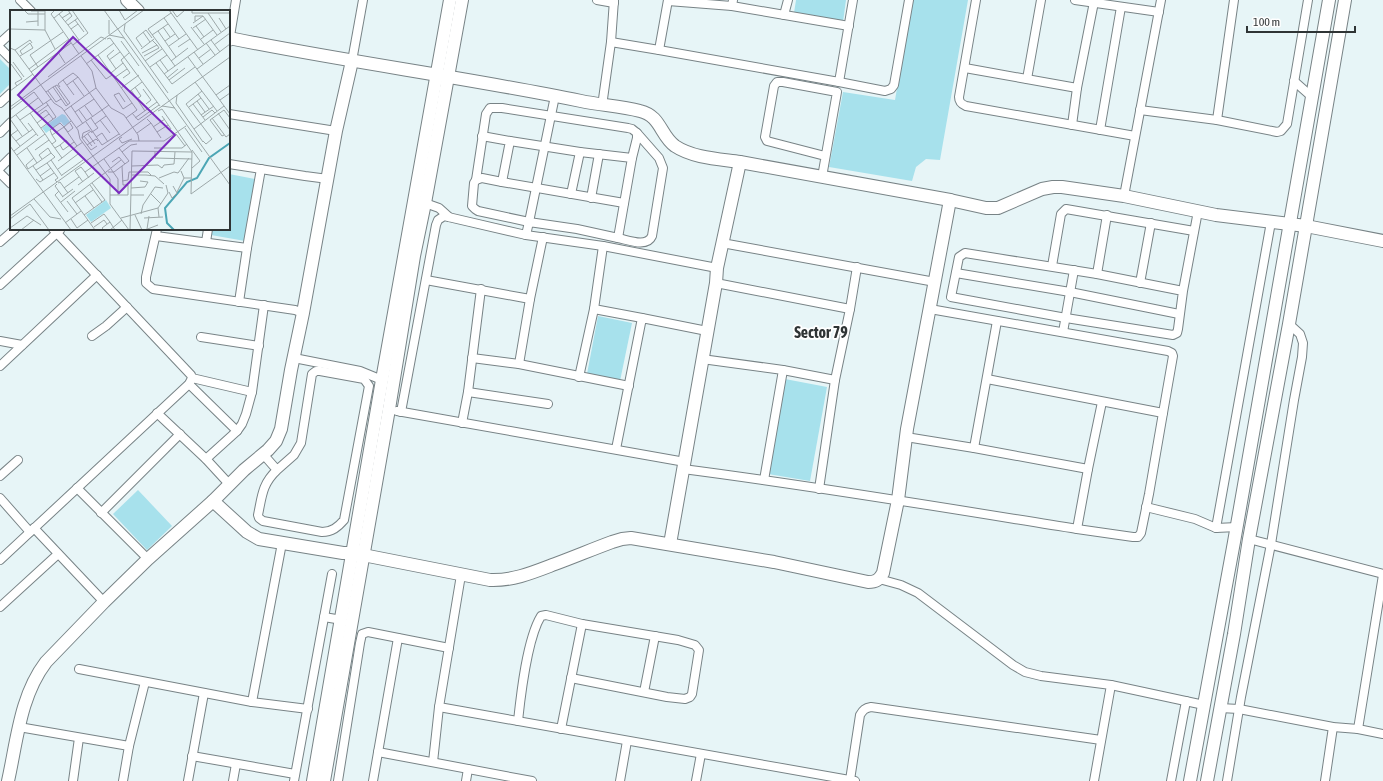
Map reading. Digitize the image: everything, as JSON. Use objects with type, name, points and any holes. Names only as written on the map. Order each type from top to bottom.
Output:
[{"type":"street","points":[[20,0],[30,10]]},
{"type":"street","points":[[127,0],[137,10]]},
{"type":"street","points":[[230,33],[236,0]]},
{"type":"street","points":[[8,781],[19,727],[30,689],[37,673],[104,602],[148,559],[263,454],[276,441],[281,430],[336,131],[352,61],[363,0]]},
{"type":"street","points":[[313,781],[342,620],[358,554],[389,409],[414,256],[425,203],[443,75],[450,0]]},
{"type":"street","points":[[338,781],[349,672],[358,554],[382,380],[443,75],[462,0]]},
{"type":"street","points":[[597,0],[614,1],[611,42],[602,106]]},
{"type":"street","points":[[659,50],[668,0],[733,3],[784,15],[849,26]]},
{"type":"street","points":[[784,15],[788,0]]},
{"type":"street","points":[[839,82],[854,0]]},
{"type":"street","points":[[611,42],[885,91],[894,85],[909,0]]},
{"type":"street","points":[[976,0],[959,97],[959,101],[962,105],[1135,136]]},
{"type":"street","points":[[1027,79],[1041,0]]},
{"type":"street","points":[[1075,0],[1159,12]]},
{"type":"street","points":[[1124,196],[1161,0]]},
{"type":"street","points":[[1217,120],[1234,0]]},
{"type":"street","points":[[1140,110],[1217,120],[1276,132],[1281,131],[1287,124],[1308,0]]},
{"type":"street","points":[[1190,781],[1237,527],[1329,0]]},
{"type":"street","points":[[1207,781],[1234,634],[1249,539],[1290,324],[1345,0]]},
{"type":"street","points":[[1072,125],[1077,88],[1094,2]]},
{"type":"street","points":[[1100,130],[1121,7]]},
{"type":"street","points":[[0,44],[10,34]]},
{"type":"street","points":[[230,38],[352,61],[443,75],[602,106],[631,109],[648,113],[655,118],[664,134],[675,146],[689,153],[950,200],[986,208],[998,208],[1042,189],[1053,187],[1073,188],[1124,196],[1198,211],[1306,226],[1383,241]]},
{"type":"street","points":[[0,48],[10,58]]},
{"type":"street","points":[[965,68],[1077,88]]},
{"type":"street","points":[[1294,81],[1312,97]]},
{"type":"street","points":[[822,177],[837,92],[777,82],[774,86],[766,130],[765,137],[767,141],[825,156]]},
{"type":"street","points":[[0,103],[10,94]]},
{"type":"street","points":[[526,235],[546,146],[555,96]]},
{"type":"street","points":[[490,108],[502,108],[628,128],[637,133],[659,158],[663,168],[652,236],[647,242],[642,243],[577,229],[529,222],[474,210],[472,206],[474,183],[476,180],[486,114],[490,108]]},
{"type":"street","points":[[230,114],[336,131]]},
{"type":"street","points":[[0,133],[10,123]]},
{"type":"street","points":[[618,238],[637,133]]},
{"type":"street","points":[[482,136],[580,152],[632,158]]},
{"type":"street","points":[[502,182],[510,141]]},
{"type":"street","points":[[571,194],[580,152]]},
{"type":"street","points":[[591,198],[599,154]]},
{"type":"street","points":[[0,168],[10,158]]},
{"type":"street","points":[[670,544],[716,283],[717,268],[740,162]]},
{"type":"street","points":[[230,164],[328,179]]},
{"type":"street","points":[[239,302],[261,169]]},
{"type":"street","points":[[0,172],[10,183]]},
{"type":"street","points":[[476,180],[482,178],[624,203]]},
{"type":"street","points":[[213,500],[246,532],[259,539],[343,553],[358,554],[490,580],[501,581],[512,579],[622,539],[631,538],[774,562],[874,582],[879,579],[883,573],[898,500],[906,436],[950,200]]},
{"type":"street","points":[[425,203],[439,208],[449,217]]},
{"type":"street","points":[[1052,266],[1061,214],[1063,211],[1070,209],[1194,231]]},
{"type":"street","points":[[1183,291],[1052,266],[965,253],[959,257],[951,297],[1066,318],[1173,335],[1177,333],[1178,329],[1179,314],[1198,211]]},
{"type":"street","points":[[1097,274],[1107,215]]},
{"type":"street","points":[[401,412],[438,220],[444,216],[526,235],[603,246],[717,268]]},
{"type":"street","points":[[1216,528],[1270,222]]},
{"type":"street","points":[[1140,283],[1151,223]]},
{"type":"street","points":[[0,242],[14,230]]},
{"type":"street","points":[[0,285],[57,230],[191,375],[190,381],[157,413],[0,560]]},
{"type":"street","points":[[206,242],[208,230]]},
{"type":"street","points":[[247,248],[156,232],[146,283],[153,290],[264,305],[295,310],[303,313]]},
{"type":"street","points":[[519,364],[530,299],[543,237]]},
{"type":"street","points":[[722,243],[935,282]]},
{"type":"street","points":[[579,377],[594,309],[603,246]]},
{"type":"street","points":[[819,489],[835,380],[850,310],[857,267]]},
{"type":"street","points":[[1063,332],[1074,270]]},
{"type":"street","points":[[956,273],[1070,292],[1179,314]]},
{"type":"street","points":[[0,366],[97,275]]},
{"type":"street","points":[[426,280],[530,299]]},
{"type":"street","points":[[716,283],[850,310]]},
{"type":"street","points":[[462,423],[468,392],[481,289]]},
{"type":"street","points":[[206,459],[237,431],[246,414],[252,392],[264,305]]},
{"type":"street","points":[[92,336],[106,326],[127,307]]},
{"type":"street","points":[[594,309],[707,331]]},
{"type":"street","points":[[389,409],[616,449],[684,466],[764,480],[1134,538],[1138,536],[1146,507],[1164,413],[1173,356],[1172,353],[1168,351],[930,309]]},
{"type":"street","points":[[616,449],[642,318]]},
{"type":"street","points":[[974,448],[997,321]]},
{"type":"street","points":[[1227,781],[1239,709],[1271,544],[1303,343],[1300,334],[1290,324]]},
{"type":"street","points":[[201,337],[259,346]]},
{"type":"street","points":[[0,341],[22,346]]},
{"type":"street","points":[[294,358],[360,371],[382,380]]},
{"type":"street","points":[[472,358],[519,364],[629,386]]},
{"type":"street","points":[[702,359],[783,370],[835,380]]},
{"type":"street","points":[[764,480],[783,370]]},
{"type":"street","points":[[316,371],[320,371],[364,379],[369,386],[344,520],[338,527],[331,531],[322,532],[262,521],[258,515],[262,494],[269,478],[277,470],[294,455],[301,443],[312,374],[316,371]]},
{"type":"street","points":[[987,379],[1164,413]]},
{"type":"street","points":[[190,381],[252,392]]},
{"type":"street","points":[[190,381],[237,431]]},
{"type":"street","points":[[468,392],[548,404]]},
{"type":"street","points":[[1077,529],[1102,402]]},
{"type":"street","points":[[157,413],[206,459],[229,484]]},
{"type":"street","points":[[101,513],[180,434]]},
{"type":"street","points":[[906,436],[1088,469]]},
{"type":"street","points":[[263,454],[277,470]]},
{"type":"street","points":[[0,476],[18,460]]},
{"type":"street","points":[[77,488],[148,559]]},
{"type":"street","points":[[0,498],[58,554],[104,602]]},
{"type":"street","points":[[1146,507],[1195,519],[1216,528],[1237,527]]},
{"type":"street","points":[[1249,539],[1383,575],[1358,729]]},
{"type":"street","points":[[252,702],[282,543]]},
{"type":"street","points":[[0,607],[58,554]]},
{"type":"street","points":[[192,756],[295,777],[332,574]]},
{"type":"street","points":[[433,762],[438,707],[461,575]]},
{"type":"street","points":[[879,579],[901,585],[918,593],[1013,665],[1026,672],[1041,676],[1111,685],[1220,708],[1239,709],[1333,727],[1358,729],[1383,734]]},
{"type":"street","points":[[518,721],[526,661],[534,631],[541,616],[546,615],[582,624],[678,640],[695,645],[699,650],[692,694],[690,697],[685,699],[571,678]]},
{"type":"street","points":[[324,617],[342,620]]},
{"type":"street","points":[[561,729],[582,624]]},
{"type":"street","points":[[324,781],[349,672],[362,634],[368,632],[449,648]]},
{"type":"street","points":[[644,692],[655,636]]},
{"type":"street","points":[[373,781],[398,638]]},
{"type":"street","points":[[79,669],[252,702],[308,709]]},
{"type":"street","points":[[123,781],[129,746],[145,682]]},
{"type":"street","points":[[1094,781],[1111,685]]},
{"type":"street","points":[[188,781],[204,693]]},
{"type":"street","points":[[1171,781],[1186,701]]},
{"type":"street","points":[[438,707],[701,754],[815,778],[852,781],[860,715],[862,710],[871,707],[1102,740]]},
{"type":"street","points":[[19,727],[129,746]]},
{"type":"street","points":[[1325,781],[1333,727]]},
{"type":"street","points":[[73,781],[79,738]]},
{"type":"street","points":[[620,781],[627,741]]},
{"type":"street","points":[[378,752],[532,781]]},
{"type":"street","points":[[696,781],[701,754]]},
{"type":"street","points":[[233,781],[236,764]]},
{"type":"street","points":[[466,781],[468,769]]},
{"type":"shaded area","points":[[796,0],[846,0],[843,22],[794,13]]},
{"type":"shaded area","points":[[912,0],[968,0],[940,160],[926,159],[916,167],[912,181],[829,167],[843,92],[895,100]]},
{"type":"shaded area","points":[[0,59],[10,69],[10,84],[0,94]]},
{"type":"shaded area","points":[[230,174],[255,179],[245,241],[211,235],[212,230],[230,230]]},
{"type":"shaded area","points":[[598,316],[632,323],[620,381],[587,374]]},
{"type":"shaded area","points":[[785,379],[827,387],[810,481],[768,474]]},
{"type":"shaded area","points":[[138,490],[172,526],[147,550],[113,514]]},
{"type":"district","name":"Sector 79","points":[[821,332]]}]
